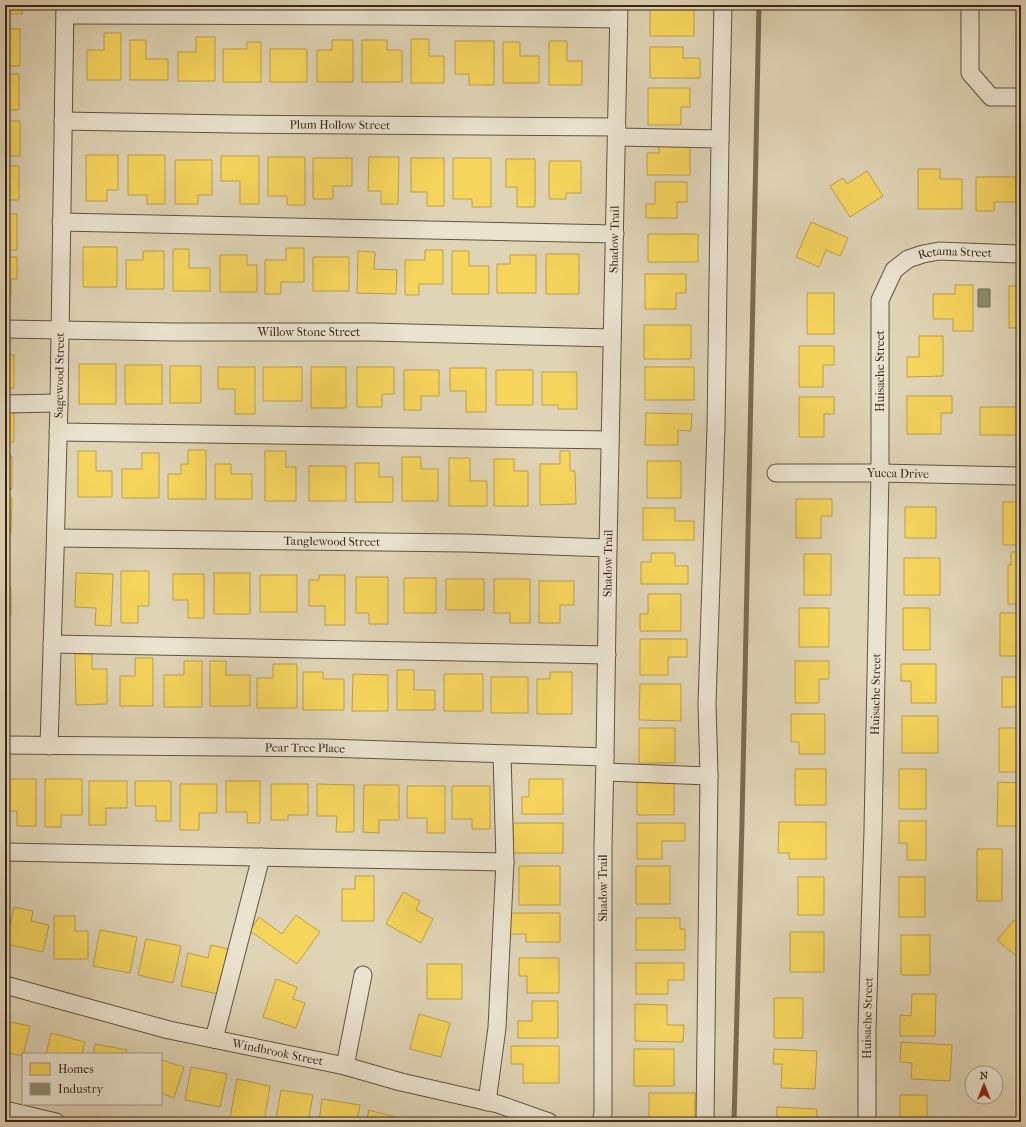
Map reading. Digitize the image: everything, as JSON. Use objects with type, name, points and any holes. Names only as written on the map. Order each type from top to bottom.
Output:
[{"type":"street","points":[[705,1122],[709,776],[707,704],[716,420],[723,5]]},
{"type":"street","points":[[970,5],[970,73],[991,97],[1021,98]]},
{"type":"street","points":[[65,10],[426,17],[618,12]]},
{"type":"street","name":"Sagewood Street","points":[[49,746],[59,403],[65,10]]},
{"type":"street","name":"Shadow Trail","points":[[601,1122],[603,1113],[603,846],[618,12]]},
{"type":"street","name":"Plum Hollow Street","points":[[63,121],[617,132],[720,139]]},
{"type":"street","points":[[62,222],[614,234]]},
{"type":"street","name":"Retama Street","points":[[894,270],[908,259],[939,251],[1021,254]]},
{"type":"street","name":"Huisache Street","points":[[867,1122],[867,1030],[874,830],[880,473],[880,300],[894,270]]},
{"type":"street","name":"Willow Stone Street","points":[[5,329],[172,332],[380,332],[612,338]]},
{"type":"street","points":[[5,404],[59,403]]},
{"type":"street","points":[[58,432],[610,440]]},
{"type":"street","name":"Yucca Drive","points":[[776,473],[880,473],[1021,476]]},
{"type":"street","name":"Tanglewood Street","points":[[56,538],[465,543],[608,548]]},
{"type":"street","points":[[52,644],[607,655]]},
{"type":"street","name":"Pear Tree Place","points":[[5,745],[326,748],[502,754],[709,776]]},
{"type":"street","points":[[487,1102],[497,1028],[505,862],[502,754]]},
{"type":"street","points":[[5,852],[505,862]]},
{"type":"street","points":[[214,1039],[261,857]]},
{"type":"street","points":[[345,1066],[363,975]]},
{"type":"street","name":"Windbrook Street","points":[[5,985],[169,1030],[345,1066],[402,1082],[498,1104],[550,1122]]},
{"type":"street","points":[[5,1110],[56,1122]]},
{"type":"building: Homes","points":[[5,5],[22,5],[22,14],[5,14]]},
{"type":"building: Homes","points":[[650,5],[694,5],[694,36],[650,36]]},
{"type":"building: Homes","points":[[5,29],[20,29],[20,66],[5,66]]},
{"type":"building: Homes","points":[[104,33],[121,33],[121,80],[87,80],[87,50],[104,50]]},
{"type":"building: Homes","points":[[196,37],[215,37],[215,81],[178,81],[178,52],[196,52]]},
{"type":"building: Homes","points":[[411,39],[429,39],[429,56],[444,56],[444,83],[411,83]]},
{"type":"building: Homes","points":[[130,40],[146,40],[146,59],[168,59],[168,80],[130,80]]},
{"type":"building: Homes","points":[[332,40],[353,40],[353,82],[317,82],[317,50],[332,50]]},
{"type":"building: Homes","points":[[362,40],[387,40],[387,50],[402,50],[402,82],[362,82]]},
{"type":"building: Homes","points":[[455,41],[494,41],[494,85],[469,85],[469,74],[455,74]]},
{"type":"building: Homes","points":[[549,41],[567,41],[567,61],[582,61],[582,85],[549,85]]},
{"type":"building: Homes","points":[[247,42],[261,42],[261,82],[223,82],[223,49],[247,49]]},
{"type":"building: Homes","points":[[503,42],[520,42],[520,56],[539,56],[539,83],[503,83]]},
{"type":"building: Homes","points":[[650,47],[683,47],[683,58],[700,58],[700,78],[650,78]]},
{"type":"building: Homes","points":[[270,49],[307,49],[307,82],[270,82]]},
{"type":"building: Homes","points":[[5,74],[19,74],[19,110],[5,110]]},
{"type":"building: Homes","points":[[648,88],[690,88],[690,107],[681,107],[681,125],[648,125]]},
{"type":"building: Homes","points":[[5,121],[20,121],[20,156],[5,156]]},
{"type":"building: Homes","points":[[659,143],[690,143],[690,175],[647,175],[647,153],[659,153]]},
{"type":"building: Homes","points":[[86,155],[118,155],[118,190],[107,190],[107,201],[86,201]]},
{"type":"building: Homes","points":[[128,155],[165,155],[165,204],[147,204],[147,195],[128,195]]},
{"type":"building: Homes","points":[[221,156],[259,156],[259,204],[240,204],[240,181],[221,181]]},
{"type":"building: Homes","points":[[268,157],[305,157],[305,205],[287,205],[287,196],[268,196]]},
{"type":"building: Homes","points":[[369,157],[399,157],[398,204],[381,204],[381,191],[368,191]]},
{"type":"building: Homes","points":[[313,158],[352,158],[352,186],[333,186],[333,199],[313,199]]},
{"type":"building: Homes","points":[[411,158],[444,158],[444,206],[427,206],[427,192],[411,192]]},
{"type":"building: Homes","points":[[453,158],[491,158],[491,207],[472,207],[472,199],[453,199]]},
{"type":"building: Homes","points":[[506,159],[535,159],[535,207],[517,207],[517,187],[506,187]]},
{"type":"building: Homes","points":[[175,160],[212,160],[212,195],[198,195],[198,204],[175,204]]},
{"type":"building: Homes","points":[[549,161],[581,161],[581,193],[566,193],[566,199],[549,199]]},
{"type":"building: Homes","points":[[5,166],[19,166],[19,200],[5,200]]},
{"type":"building: Homes","points":[[918,169],[940,169],[940,179],[962,179],[962,209],[918,209]]},
{"type":"building: Homes","points":[[867,171],[883,196],[850,217],[830,186],[843,178],[847,184]]},
{"type":"building: Homes","points":[[976,177],[1016,177],[1016,202],[994,202],[994,211],[976,211]]},
{"type":"building: Homes","points":[[655,182],[687,182],[687,202],[677,202],[677,218],[646,218],[646,204],[655,204]]},
{"type":"building: Homes","points":[[5,214],[17,214],[17,250],[5,250]]},
{"type":"building: Homes","points":[[811,222],[848,238],[840,256],[826,250],[819,267],[796,257]]},
{"type":"building: Homes","points":[[648,234],[698,234],[698,262],[648,262]]},
{"type":"building: Homes","points":[[83,247],[117,247],[117,287],[83,287]]},
{"type":"building: Homes","points":[[286,248],[304,248],[304,282],[281,282],[281,294],[265,294],[265,260],[286,260]]},
{"type":"building: Homes","points":[[173,249],[189,249],[189,268],[210,268],[210,291],[173,291]]},
{"type":"building: Homes","points":[[425,250],[443,250],[443,284],[419,284],[419,295],[405,295],[405,260],[425,260]]},
{"type":"building: Homes","points":[[143,251],[164,251],[164,289],[126,289],[126,260],[143,260]]},
{"type":"building: Homes","points":[[358,251],[375,252],[374,269],[397,270],[396,294],[357,293]]},
{"type":"building: Homes","points":[[452,251],[469,251],[469,266],[489,266],[489,294],[452,294]]},
{"type":"building: Homes","points":[[546,254],[579,254],[579,294],[546,294]]},
{"type":"building: Homes","points":[[220,255],[247,255],[247,265],[257,265],[257,292],[220,292]]},
{"type":"building: Homes","points":[[510,255],[536,255],[536,293],[497,293],[497,264],[510,264]]},
{"type":"building: Homes","points":[[5,257],[17,257],[17,279],[11,279],[11,295],[5,295]]},
{"type":"building: Homes","points":[[313,257],[349,257],[349,291],[313,291]]},
{"type":"building: Homes","points":[[645,274],[686,274],[686,293],[676,293],[676,309],[645,309]]},
{"type":"building: Homes","points":[[955,285],[973,285],[973,331],[953,331],[953,319],[933,319],[933,294],[955,294]]},
{"type":"building: Homes","points":[[1009,286],[1021,286],[1021,328],[1009,328]]},
{"type":"building: Homes","points":[[807,293],[834,293],[834,334],[807,334]]},
{"type":"building: Homes","points":[[644,325],[691,325],[691,359],[644,359]]},
{"type":"building: Homes","points":[[919,336],[943,336],[943,376],[907,377],[907,357],[919,357]]},
{"type":"building: Homes","points":[[799,346],[834,346],[834,365],[823,365],[823,387],[799,387]]},
{"type":"building: Homes","points":[[5,355],[14,355],[14,388],[5,388]]},
{"type":"building: Homes","points":[[79,364],[116,364],[116,404],[79,404]]},
{"type":"building: Homes","points":[[125,365],[162,365],[162,404],[125,404]]},
{"type":"building: Homes","points":[[170,366],[201,366],[201,403],[170,403]]},
{"type":"building: Homes","points":[[218,367],[255,367],[255,414],[235,414],[235,389],[218,389]]},
{"type":"building: Homes","points":[[263,367],[302,367],[302,401],[263,401]]},
{"type":"building: Homes","points":[[311,367],[346,367],[346,408],[311,408]]},
{"type":"building: Homes","points":[[357,367],[394,367],[394,394],[382,394],[382,407],[357,407]]},
{"type":"building: Homes","points":[[645,367],[694,367],[694,400],[645,400]]},
{"type":"building: Homes","points":[[450,368],[486,368],[486,412],[466,412],[466,391],[450,391]]},
{"type":"building: Homes","points":[[404,370],[439,370],[439,396],[421,396],[421,410],[404,410]]},
{"type":"building: Homes","points":[[496,370],[533,370],[533,405],[496,405]]},
{"type":"building: Homes","points":[[542,372],[577,372],[577,409],[558,409],[558,405],[542,405]]},
{"type":"building: Homes","points":[[907,396],[952,396],[952,413],[941,413],[941,434],[907,434]]},
{"type":"building: Homes","points":[[799,397],[834,397],[834,414],[824,414],[824,437],[799,437]]},
{"type":"building: Homes","points":[[5,405],[14,405],[14,442],[5,442]]},
{"type":"building: Homes","points":[[980,407],[1020,407],[1020,435],[980,435]]},
{"type":"building: Homes","points":[[646,413],[692,414],[691,431],[678,430],[678,445],[645,445]]},
{"type":"building: Homes","points":[[188,450],[206,450],[206,499],[168,499],[168,474],[181,474],[181,464],[188,464]]},
{"type":"building: Homes","points":[[78,451],[96,451],[96,471],[112,471],[112,497],[78,497]]},
{"type":"building: Homes","points":[[265,451],[286,451],[286,467],[296,467],[296,501],[265,501]]},
{"type":"building: Homes","points":[[560,451],[570,451],[570,471],[575,471],[576,504],[540,505],[540,464],[560,464]]},
{"type":"building: Homes","points":[[142,453],[159,453],[159,498],[122,498],[122,469],[142,469]]},
{"type":"building: Homes","points":[[5,456],[12,456],[12,489],[5,489]]},
{"type":"building: Homes","points":[[402,457],[421,457],[421,469],[438,469],[438,501],[402,501]]},
{"type":"building: Homes","points":[[449,458],[470,458],[470,481],[487,481],[487,506],[449,506]]},
{"type":"building: Homes","points":[[494,459],[514,459],[514,471],[528,471],[528,506],[494,506]]},
{"type":"building: Homes","points":[[647,461],[681,461],[681,498],[647,498]]},
{"type":"building: Homes","points":[[355,463],[379,463],[379,477],[393,477],[393,502],[355,502]]},
{"type":"building: Homes","points":[[215,464],[231,464],[231,474],[252,474],[252,499],[215,499]]},
{"type":"building: Homes","points":[[309,466],[346,466],[346,501],[309,501]]},
{"type":"building: Homes","points":[[5,498],[12,498],[11,534],[5,534]]},
{"type":"building: Homes","points":[[796,499],[832,499],[832,516],[821,516],[821,538],[796,538]]},
{"type":"building: Homes","points":[[1003,502],[1021,502],[1021,545],[1003,545]]},
{"type":"building: Homes","points":[[905,507],[936,507],[936,538],[905,538]]},
{"type":"building: Homes","points":[[643,508],[675,508],[675,521],[694,521],[694,540],[643,540]]},
{"type":"building: Homes","points":[[5,541],[9,541],[9,579],[5,579]]},
{"type":"building: Homes","points":[[1011,552],[1021,552],[1021,604],[1008,604],[1008,565],[1011,565]]},
{"type":"building: Homes","points":[[651,553],[675,553],[675,566],[688,566],[688,584],[641,584],[641,562],[651,562]]},
{"type":"building: Homes","points":[[804,554],[831,554],[831,595],[804,595]]},
{"type":"building: Homes","points":[[904,558],[940,558],[940,595],[904,595]]},
{"type":"building: Homes","points":[[121,571],[149,571],[149,606],[138,606],[138,623],[121,623]]},
{"type":"building: Homes","points":[[76,573],[113,574],[111,626],[95,625],[96,608],[75,607]]},
{"type":"building: Homes","points":[[214,573],[250,573],[250,614],[214,614]]},
{"type":"building: Homes","points":[[173,574],[204,574],[204,618],[188,618],[188,600],[173,600]]},
{"type":"building: Homes","points":[[260,575],[297,575],[297,612],[260,612]]},
{"type":"building: Homes","points":[[319,575],[345,575],[345,625],[325,625],[325,606],[309,606],[309,580],[319,580]]},
{"type":"building: Homes","points":[[356,577],[388,577],[388,624],[369,624],[369,613],[356,613]]},
{"type":"building: Homes","points":[[404,578],[436,578],[436,613],[404,613]]},
{"type":"building: Homes","points":[[446,579],[484,579],[484,610],[446,610]]},
{"type":"building: Homes","points":[[494,579],[530,579],[530,623],[510,623],[510,613],[494,613]]},
{"type":"building: Homes","points":[[539,581],[574,581],[574,605],[560,605],[560,623],[539,623]]},
{"type":"building: Homes","points":[[5,587],[11,587],[11,615],[5,615]]},
{"type":"building: Homes","points":[[648,594],[681,594],[681,631],[640,631],[640,614],[648,614]]},
{"type":"building: Homes","points":[[799,608],[829,608],[829,647],[799,647]]},
{"type":"building: Homes","points":[[903,608],[930,608],[930,650],[903,650]]},
{"type":"building: Homes","points":[[1000,613],[1021,613],[1021,656],[1000,656]]},
{"type":"building: Homes","points":[[5,635],[8,635],[8,668],[5,668]]},
{"type":"building: Homes","points":[[640,639],[687,639],[687,657],[668,657],[668,675],[640,675]]},
{"type":"building: Homes","points":[[75,654],[92,654],[92,669],[107,669],[107,704],[76,705]]},
{"type":"building: Homes","points":[[135,658],[153,658],[153,706],[120,706],[120,676],[135,676]]},
{"type":"building: Homes","points":[[184,661],[202,661],[202,707],[164,707],[164,675],[184,675]]},
{"type":"building: Homes","points":[[210,661],[226,661],[226,675],[250,675],[250,706],[210,706]]},
{"type":"building: Homes","points":[[795,661],[829,661],[829,679],[819,679],[819,703],[795,703]]},
{"type":"building: Homes","points":[[273,664],[297,664],[297,708],[257,708],[257,678],[273,678]]},
{"type":"building: Homes","points":[[901,664],[936,664],[936,703],[911,703],[911,681],[901,681]]},
{"type":"building: Homes","points":[[397,670],[414,670],[414,690],[435,690],[435,710],[397,710]]},
{"type":"building: Homes","points":[[303,672],[323,672],[323,679],[344,679],[344,710],[303,710]]},
{"type":"building: Homes","points":[[550,672],[572,672],[572,714],[537,714],[537,679],[550,679]]},
{"type":"building: Homes","points":[[353,674],[388,675],[388,711],[352,711]]},
{"type":"building: Homes","points":[[444,674],[483,674],[483,711],[444,711]]},
{"type":"building: Homes","points":[[491,677],[528,677],[528,713],[491,713]]},
{"type":"building: Homes","points":[[1002,677],[1021,677],[1021,707],[1002,707]]},
{"type":"building: Homes","points":[[640,684],[681,684],[681,721],[639,720]]},
{"type":"building: Homes","points":[[791,714],[825,714],[825,754],[799,754],[799,742],[791,742]]},
{"type":"building: Homes","points":[[902,716],[938,716],[938,753],[902,753]]},
{"type":"building: Homes","points":[[639,728],[675,728],[675,763],[639,763]]},
{"type":"building: Homes","points":[[999,728],[1021,728],[1021,772],[999,772]]},
{"type":"building: Homes","points":[[795,769],[826,769],[826,805],[795,805]]},
{"type":"building: Homes","points":[[899,769],[926,769],[926,809],[899,809]]},
{"type":"building: Homes","points":[[5,779],[36,779],[36,826],[17,826],[17,811],[5,811]]},
{"type":"building: Homes","points":[[45,779],[82,779],[82,815],[61,815],[61,827],[45,827]]},
{"type":"building: Homes","points":[[529,779],[563,779],[563,814],[522,814],[522,797],[529,797]]},
{"type":"building: Homes","points":[[637,779],[674,779],[674,815],[637,815]]},
{"type":"building: Homes","points":[[89,781],[127,781],[127,808],[106,808],[106,825],[89,825]]},
{"type":"building: Homes","points":[[135,781],[171,781],[171,821],[156,821],[156,806],[135,806]]},
{"type":"building: Homes","points":[[226,781],[260,781],[260,823],[247,823],[247,812],[226,812]]},
{"type":"building: Homes","points":[[998,782],[1021,783],[1021,826],[997,826]]},
{"type":"building: Homes","points":[[180,784],[217,784],[217,813],[199,813],[199,830],[180,830]]},
{"type":"building: Homes","points":[[271,784],[308,784],[308,815],[288,815],[288,820],[271,820]]},
{"type":"building: Homes","points":[[317,784],[354,785],[354,832],[336,832],[337,816],[317,816]]},
{"type":"building: Homes","points":[[364,785],[399,785],[399,820],[379,820],[379,833],[363,832]]},
{"type":"building: Homes","points":[[407,786],[445,786],[445,833],[427,833],[427,818],[407,818]]},
{"type":"building: Homes","points":[[452,786],[490,786],[490,829],[472,829],[472,819],[452,819]]},
{"type":"building: Homes","points":[[899,821],[926,821],[926,860],[907,860],[907,843],[899,843]]},
{"type":"building: Homes","points":[[779,822],[826,822],[826,859],[789,859],[789,853],[778,853]]},
{"type":"building: Homes","points":[[513,823],[563,823],[563,853],[513,853]]},
{"type":"building: Homes","points":[[637,823],[685,823],[685,841],[662,841],[662,859],[637,859]]},
{"type":"building: Homes","points":[[977,849],[1002,849],[1002,901],[977,901]]},
{"type":"building: Homes","points":[[519,866],[560,866],[560,905],[519,905]]},
{"type":"building: Homes","points":[[636,866],[670,866],[670,904],[636,904]]},
{"type":"building: Homes","points":[[355,876],[374,876],[374,921],[342,921],[342,889],[355,889]]},
{"type":"building: Homes","points":[[798,877],[824,877],[824,915],[798,915]]},
{"type":"building: Homes","points":[[899,877],[925,877],[925,917],[899,917]]},
{"type":"building: Homes","points":[[403,892],[420,901],[416,910],[433,919],[421,943],[386,924]]},
{"type":"building: Homes","points":[[14,907],[33,911],[31,921],[49,925],[43,952],[6,944]]},
{"type":"building: Homes","points":[[506,913],[560,913],[560,942],[526,942],[526,934],[506,934]]},
{"type":"building: Homes","points":[[296,915],[320,932],[297,964],[250,931],[259,917],[282,934]]},
{"type":"building: Homes","points":[[54,916],[75,916],[75,931],[88,931],[88,959],[54,959]]},
{"type":"building: Homes","points":[[636,918],[680,918],[680,929],[685,929],[685,950],[636,950]]},
{"type":"building: Homes","points":[[1014,920],[1021,926],[1021,960],[997,940]]},
{"type":"building: Homes","points":[[100,930],[137,937],[130,973],[93,966]]},
{"type":"building: Homes","points":[[790,932],[824,932],[824,972],[790,972]]},
{"type":"building: Homes","points":[[901,935],[930,935],[930,975],[901,975]]},
{"type":"building: Homes","points":[[146,939],[181,946],[173,983],[138,975]]},
{"type":"building: Homes","points":[[211,945],[228,949],[218,994],[181,986],[188,953],[208,958]]},
{"type":"building: Homes","points":[[519,958],[559,958],[559,993],[527,993],[527,976],[519,976]]},
{"type":"building: Homes","points":[[636,963],[684,963],[684,980],[668,980],[668,994],[636,994]]},
{"type":"building: Homes","points":[[427,964],[462,964],[462,999],[427,999]]},
{"type":"building: Homes","points":[[276,979],[297,987],[293,999],[305,1003],[296,1028],[263,1017]]},
{"type":"building: Homes","points":[[912,994],[936,994],[935,1036],[900,1036],[900,1015],[911,1016]]},
{"type":"building: Homes","points":[[774,998],[803,998],[803,1038],[774,1038]]},
{"type":"building: Homes","points":[[532,1001],[558,1001],[558,1038],[518,1038],[518,1021],[532,1021]]},
{"type":"building: Homes","points":[[635,1004],[667,1005],[667,1025],[684,1025],[683,1042],[635,1041]]},
{"type":"building: Homes","points":[[419,1014],[450,1023],[441,1057],[410,1049]]},
{"type":"building: Homes","points":[[5,1021],[30,1026],[22,1056],[5,1052]]},
{"type":"building: Homes","points":[[51,1033],[85,1042],[82,1053],[46,1053]]},
{"type":"building: Homes","points":[[901,1042],[952,1045],[950,1081],[911,1079],[912,1063],[900,1062]]},
{"type":"building: Homes","points":[[95,1044],[127,1050],[126,1053],[94,1053]]},
{"type":"building: Homes","points":[[511,1046],[559,1046],[559,1083],[523,1083],[523,1064],[511,1064]]},
{"type":"building: Homes","points":[[634,1049],[674,1049],[674,1086],[634,1086]]},
{"type":"building: Homes","points":[[774,1049],[817,1051],[815,1089],[781,1088],[782,1064],[773,1064]]},
{"type":"building: Homes","points":[[162,1060],[184,1067],[174,1098],[162,1093]]},
{"type":"building: Homes","points":[[191,1067],[227,1074],[220,1107],[185,1100]]},
{"type":"building: Homes","points":[[237,1079],[270,1086],[264,1122],[248,1122],[230,1118]]},
{"type":"building: Homes","points":[[281,1090],[313,1095],[308,1122],[289,1122],[276,1119]]},
{"type":"building: Homes","points":[[649,1093],[695,1093],[695,1122],[649,1122]]},
{"type":"building: Homes","points":[[900,1095],[927,1095],[927,1122],[900,1122]]},
{"type":"building: Homes","points":[[322,1099],[360,1105],[357,1122],[319,1122]]},
{"type":"building: Homes","points":[[777,1107],[817,1109],[817,1122],[777,1122]]},
{"type":"building: Homes","points":[[369,1110],[402,1119],[402,1122],[366,1122]]},
{"type":"building: Industry","points":[[978,289],[990,289],[990,307],[978,307]]},
{"type":"waterway","points":[[734,1122],[742,822],[759,5]]}]
